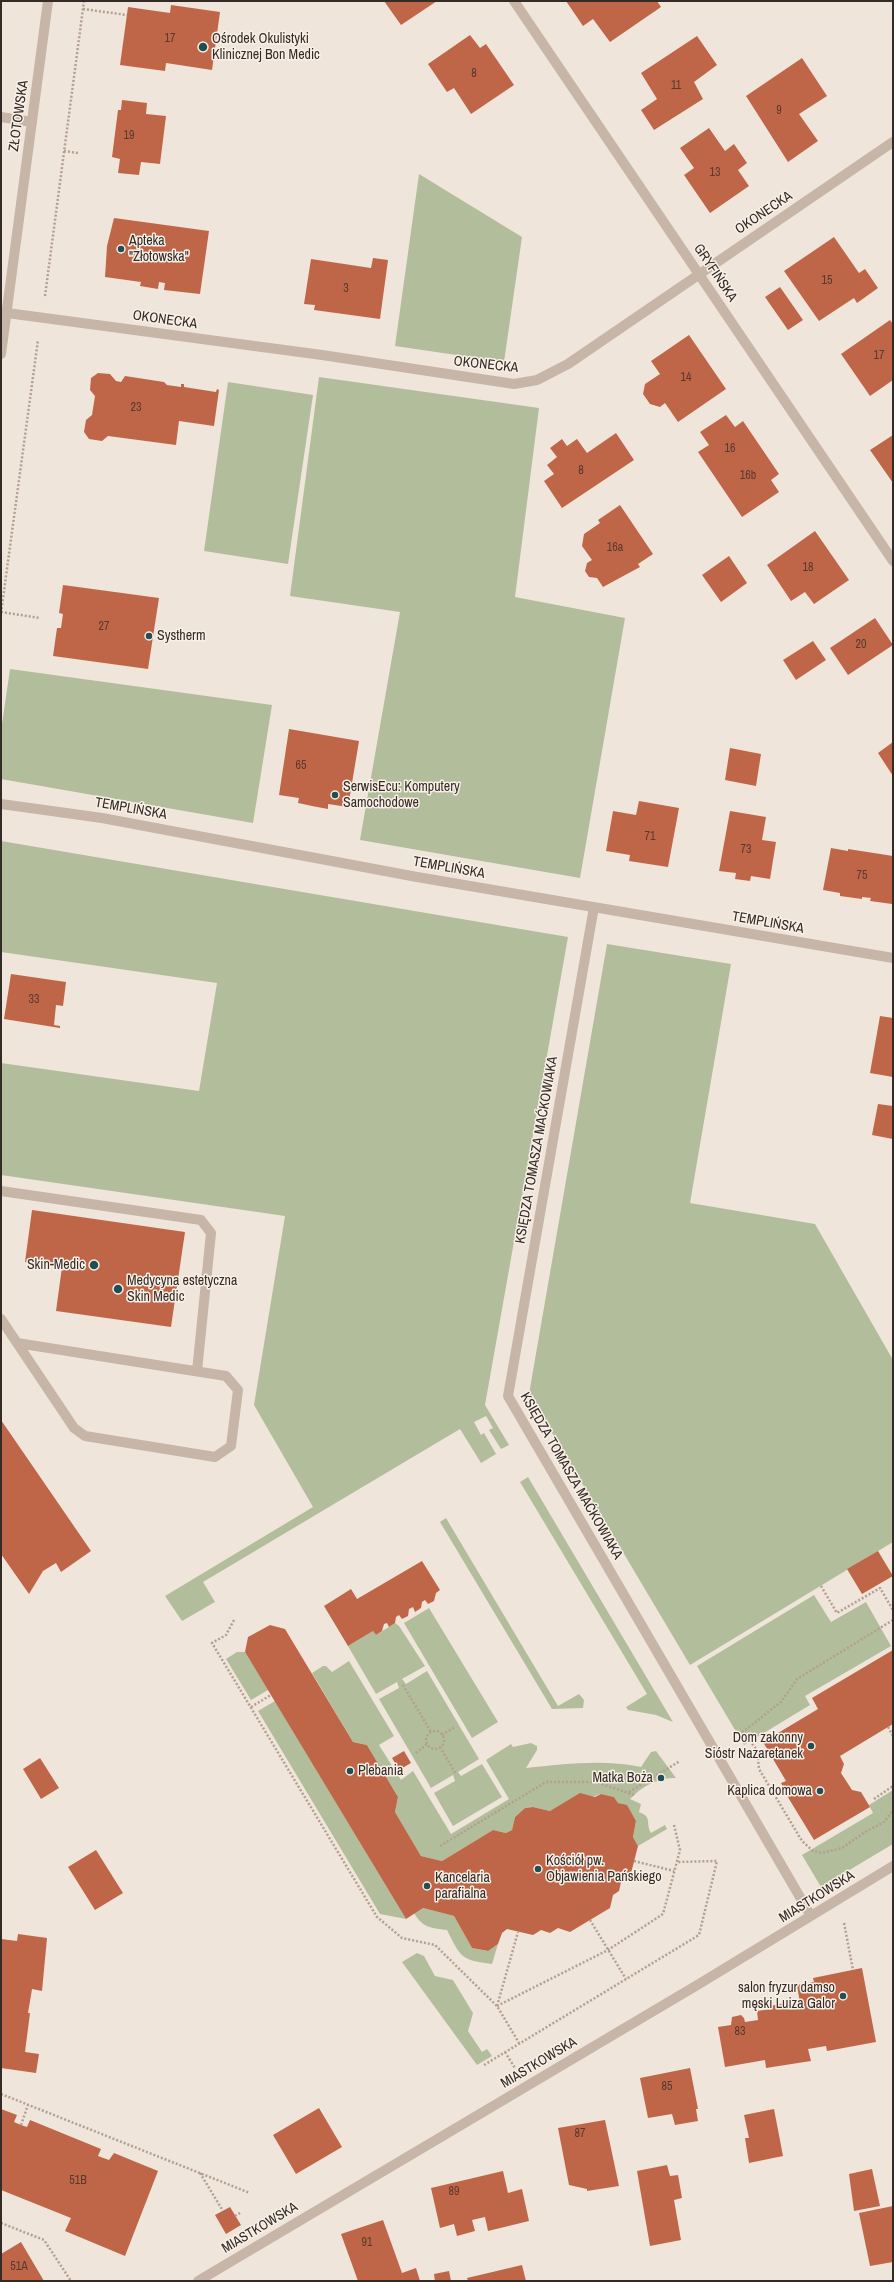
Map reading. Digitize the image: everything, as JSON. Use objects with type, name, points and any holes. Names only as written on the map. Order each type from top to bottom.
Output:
[{"type":"street","name":"ZŁOTOWSKA","points":[[1,354],[48,1]]},
{"type":"street","name":"GRYFIŃSKA","points":[[514,1],[893,561]]},
{"type":"street","points":[[1,118],[32,122]]},
{"type":"street","name":"OKONECKA","points":[[7,313],[322,355],[514,384],[538,380],[568,364],[893,142]]},
{"type":"street","name":"TEMPLIŃSKA","points":[[1,804],[102,818],[417,877],[893,958]]},
{"type":"street","name":"KSIĘDZA TOMASZA MAĆKOWIAKA","points":[[594,907],[508,1396],[812,1916]]},
{"type":"street","points":[[1,1191],[201,1220],[210,1233],[197,1371]]},
{"type":"street","points":[[1,1319],[17,1343],[74,1428],[86,1436],[215,1456],[231,1446],[238,1390],[226,1376],[17,1343]]},
{"type":"street","name":"MIASTKOWSKA","points":[[198,2281],[893,1867]]},
{"type":"path","points":[[45,295],[84,1]]},
{"type":"path","points":[[83,9],[127,15]]},
{"type":"path","points":[[64,151],[78,153]]},
{"type":"path","points":[[39,339],[1,612],[40,618]]},
{"type":"path","points":[[821,1586],[837,1613],[880,1588],[893,1610]]},
{"type":"path","points":[[234,1620],[226,1635],[212,1643],[377,1917],[402,1938],[435,1944],[497,2006],[519,2043]]},
{"type":"path","points":[[893,1620],[797,1679],[782,1701],[743,1732],[757,1750],[759,1769],[802,1842],[813,1851],[822,1853],[842,1848],[884,1822],[893,1810]]},
{"type":"path","points":[[403,1685],[431,1732]]},
{"type":"path","points":[[251,1707],[271,1695]]},
{"type":"path","points":[[442,1735],[455,1727]]},
{"type":"path","points":[[888,1727],[893,1736]]},
{"type":"path","points":[[437,1731],[442,1735],[444,1742],[440,1747],[433,1748],[428,1744],[428,1735],[431,1732],[437,1731]]},
{"type":"path","points":[[416,1752],[428,1744]]},
{"type":"path","points":[[440,1747],[456,1774]]},
{"type":"path","points":[[629,1792],[680,1761]]},
{"type":"path","points":[[440,1846],[546,1782],[596,1782],[629,1792],[634,1795]]},
{"type":"path","points":[[874,1798],[893,1786]]},
{"type":"path","points":[[497,2006],[608,1950],[663,1914],[680,1850],[674,1825]]},
{"type":"path","points":[[484,2065],[699,1935],[717,1861],[677,1862]]},
{"type":"path","points":[[634,1862],[674,1871]]},
{"type":"path","points":[[842,1917],[853,1970]]},
{"type":"path","points":[[590,1920],[626,1979]]},
{"type":"path","points":[[497,2006],[518,1932]]},
{"type":"path","points":[[505,2052],[518,2074]]},
{"type":"path","points":[[1,2094],[250,2193]]},
{"type":"path","points":[[21,2125],[28,2104]]},
{"type":"path","points":[[200,2172],[223,2211]]},
{"type":"path","points":[[235,2216],[240,2213]]},
{"type":"path","points":[[1,2223],[44,2240],[71,2281]]},
{"type":"green space","points":[[419,174],[522,237],[504,362],[395,346]]},
{"type":"green space","points":[[319,377],[539,408],[515,597],[625,618],[580,878],[360,840],[400,612],[290,596]]},
{"type":"green space","points":[[228,382],[313,395],[288,564],[204,551]]},
{"type":"green space","points":[[10,669],[272,705],[253,823],[1,779],[1,731]]},
{"type":"green space","points":[[1,841],[568,937],[485,1405],[509,1445],[501,1449],[489,1430],[493,1428],[486,1416],[474,1422],[481,1435],[484,1433],[496,1454],[481,1463],[460,1429],[203,1582],[215,1602],[182,1621],[165,1596],[313,1507],[254,1405],[285,1216],[1,1175],[1,1063],[199,1091],[217,983],[1,952]]},
{"type":"green space","points":[[607,944],[731,964],[690,1203],[815,1224],[893,1360],[893,1542],[690,1665],[529,1394]]},
{"type":"green space","points":[[528,1477],[673,1722],[656,1715],[628,1710],[626,1707],[647,1694],[520,1482]]},
{"type":"green space","points":[[446,1518],[558,1706],[579,1694],[584,1700],[583,1708],[552,1709],[440,1522]]},
{"type":"green space","points":[[814,1595],[831,1622],[866,1602],[891,1646],[805,1696],[810,1705],[744,1745],[697,1666]]},
{"type":"green space","points":[[429,1608],[498,1722],[472,1738],[404,1623]]},
{"type":"green space","points":[[395,1623],[399,1626],[425,1666],[402,1679],[406,1684],[427,1671],[479,1759],[458,1772],[461,1776],[482,1764],[502,1797],[453,1826],[434,1793],[455,1781],[453,1775],[431,1788],[379,1699],[399,1688],[397,1682],[376,1694],[348,1646],[373,1631],[376,1635]]},
{"type":"green space","points":[[237,1652],[245,1652],[268,1690],[251,1700],[226,1659]]},
{"type":"green space","points":[[349,1661],[394,1736],[379,1745],[401,1780],[413,1771],[451,1834],[509,1799],[486,1760],[511,1744],[513,1747],[531,1743],[537,1746],[537,1750],[526,1768],[598,1763],[613,1763],[641,1767],[651,1752],[656,1751],[676,1778],[663,1779],[651,1783],[645,1786],[630,1799],[641,1804],[639,1812],[646,1816],[651,1833],[665,1825],[667,1829],[638,1846],[633,1837],[636,1821],[627,1806],[618,1803],[614,1797],[601,1794],[550,1811],[533,1807],[525,1808],[515,1817],[512,1830],[506,1833],[493,1830],[442,1861],[421,1856],[395,1812],[398,1797],[367,1745],[353,1742],[312,1673],[323,1666],[326,1666],[332,1672]]},
{"type":"green space","points":[[275,1701],[406,1919],[380,1914],[258,1711]]},
{"type":"green space","points":[[893,1790],[893,1844],[821,1887],[802,1855],[873,1813],[869,1805]]},
{"type":"green space","points":[[423,1908],[454,1916],[472,1948],[487,1951],[498,1944],[492,1964],[468,1959],[459,1952],[447,1930],[432,1928],[421,1922],[414,1913]]},
{"type":"green space","points":[[417,1953],[424,1956],[435,1976],[453,1980],[473,2013],[468,2031],[482,2052],[487,2049],[492,2056],[477,2065],[402,1962]]},
{"type":"building","points":[[384,1],[437,1],[401,25]]},
{"type":"building","points":[[566,1],[657,1],[661,7],[610,42],[593,19],[583,26]]},
{"type":"building","points":[[171,5],[220,12],[212,70],[166,63],[165,71],[120,65],[128,7],[170,13]]},
{"type":"building","points":[[470,35],[480,48],[486,44],[514,85],[471,114],[454,88],[447,92],[428,64]]},
{"type":"building","points":[[697,36],[717,65],[694,82],[703,99],[654,130],[641,110],[657,99],[641,73]]},
{"type":"building","points":[[802,58],[827,96],[799,114],[818,141],[788,162],[746,96]]},
{"type":"building","points":[[122,100],[147,103],[146,114],[166,116],[160,164],[141,162],[139,175],[118,173],[120,159],[112,157],[118,110],[121,110]]},
{"type":"building","points":[[709,128],[725,151],[734,144],[747,163],[738,170],[749,186],[710,213],[684,175],[694,168],[680,148]]},
{"type":"building","points":[[114,218],[209,231],[200,294],[164,290],[165,283],[159,282],[158,289],[140,286],[141,282],[105,277],[107,246]]},
{"type":"building","points":[[834,237],[859,273],[865,269],[878,288],[857,303],[854,298],[819,321],[784,271]]},
{"type":"building","points":[[373,258],[388,260],[380,319],[314,310],[315,305],[304,304],[311,259],[371,268]]},
{"type":"building","points":[[780,287],[803,320],[788,330],[765,297]]},
{"type":"building","points":[[890,320],[893,324],[893,380],[870,396],[841,354]]},
{"type":"building","points":[[689,335],[726,389],[678,422],[665,403],[660,407],[650,404],[643,394],[645,384],[660,374],[651,361]]},
{"type":"building","points":[[98,373],[110,374],[116,381],[121,382],[125,376],[164,382],[167,385],[181,387],[181,384],[184,384],[184,387],[216,392],[217,389],[219,390],[214,426],[179,421],[176,445],[108,436],[102,441],[89,439],[84,432],[86,420],[92,415],[95,396],[90,390],[91,378]]},
{"type":"building","points":[[726,415],[735,427],[743,421],[779,474],[771,480],[779,492],[742,517],[698,452],[709,445],[700,432]]},
{"type":"building","points":[[616,433],[634,460],[562,508],[544,481],[554,474],[547,465],[557,457],[550,448],[562,439],[567,446],[577,439],[587,453]]},
{"type":"building","points":[[893,435],[893,483],[870,450]]},
{"type":"building","points":[[620,505],[653,554],[638,564],[640,567],[603,587],[597,578],[589,577],[585,571],[587,563],[592,560],[582,546],[584,534],[600,523],[598,520]]},
{"type":"building","points":[[815,531],[849,580],[814,604],[805,592],[791,601],[767,565]]},
{"type":"building","points":[[729,556],[747,583],[721,602],[702,575]]},
{"type":"building","points":[[63,585],[159,598],[148,669],[53,656],[57,628],[61,628],[63,614],[59,613]]},
{"type":"building","points":[[875,618],[893,645],[848,675],[830,648]]},
{"type":"building","points":[[813,641],[826,660],[796,680],[783,660]]},
{"type":"building","points":[[289,729],[359,741],[348,807],[328,804],[328,809],[298,803],[299,798],[279,795]]},
{"type":"building","points":[[893,742],[893,776],[878,753]]},
{"type":"building","points":[[730,748],[761,754],[756,786],[725,780]]},
{"type":"building","points":[[639,801],[679,808],[668,867],[629,861],[630,855],[606,851],[613,811],[636,815]]},
{"type":"building","points":[[730,811],[766,817],[762,840],[776,842],[770,879],[751,876],[750,881],[735,879],[736,873],[719,871]]},
{"type":"building","points":[[831,848],[893,856],[892,904],[870,901],[871,898],[862,897],[862,899],[840,896],[840,893],[823,890]]},
{"type":"building","points":[[11,974],[66,982],[63,1006],[56,1005],[54,1025],[60,1026],[60,1028],[4,1019]]},
{"type":"building","points":[[880,1016],[893,1018],[893,1077],[870,1073]]},
{"type":"building","points":[[878,1104],[893,1106],[893,1139],[872,1135]]},
{"type":"building","name":"Medycyna estetyczna Skin Medic","points":[[32,1210],[185,1232],[171,1327],[56,1311],[62,1267],[25,1262]]},
{"type":"building","points":[[1,1420],[91,1551],[61,1572],[56,1563],[43,1571],[29,1594],[1,1554]]},
{"type":"building","points":[[878,1551],[893,1576],[862,1594],[847,1569]]},
{"type":"building","points":[[422,1561],[440,1590],[436,1593],[434,1601],[428,1604],[425,1600],[422,1602],[421,1608],[415,1612],[413,1607],[409,1609],[408,1616],[402,1619],[399,1615],[396,1617],[395,1623],[389,1627],[387,1623],[384,1624],[382,1631],[376,1635],[373,1631],[348,1646],[324,1606],[351,1589],[357,1599]]},
{"type":"building","points":[[270,1625],[285,1629],[353,1742],[367,1745],[398,1797],[395,1812],[421,1856],[442,1861],[493,1830],[506,1833],[512,1830],[515,1817],[525,1808],[533,1807],[550,1811],[580,1793],[595,1797],[601,1794],[614,1797],[618,1803],[627,1805],[636,1821],[633,1837],[638,1846],[630,1877],[621,1882],[619,1891],[613,1895],[610,1908],[570,1932],[558,1928],[550,1933],[541,1930],[533,1935],[507,1929],[502,1933],[498,1944],[488,1951],[472,1948],[454,1916],[423,1908],[406,1919],[245,1652],[248,1637]]},
{"type":"building","name":"Dom zakonny Sióstr Nazaretanek","points":[[893,1650],[893,1724],[840,1756],[844,1764],[841,1773],[852,1790],[861,1792],[870,1807],[814,1840],[789,1799],[781,1783],[786,1781],[763,1742],[818,1709],[812,1698]]},
{"type":"building","points":[[404,1751],[411,1763],[399,1770],[392,1758]]},
{"type":"building","points":[[40,1758],[59,1788],[41,1799],[23,1769]]},
{"type":"building","points":[[96,1850],[123,1893],[95,1910],[68,1867]]},
{"type":"building","points":[[18,1934],[47,1938],[42,1991],[32,1989],[28,2013],[30,2013],[25,2052],[39,2054],[36,2073],[1,2068],[1,1939],[17,1941]]},
{"type":"building","points":[[862,1968],[876,2042],[827,2051],[826,2046],[808,2049],[811,2061],[766,2068],[765,2060],[725,2067],[718,2027],[731,2025],[732,2017],[741,2015],[745,2022],[758,2020],[757,2011],[771,2009],[770,2006],[785,2003],[785,2006],[800,2003],[797,1985],[814,1982],[813,1978]]},
{"type":"building","points":[[690,2068],[698,2109],[696,2109],[698,2121],[675,2125],[672,2114],[648,2118],[640,2078]]},
{"type":"building","points":[[319,2108],[342,2147],[296,2174],[273,2135]]},
{"type":"building","points":[[1,2109],[17,2115],[14,2122],[21,2125],[27,2127],[30,2120],[101,2149],[98,2156],[109,2160],[114,2153],[158,2171],[125,2256],[65,2231],[71,2218],[1,2190]]},
{"type":"building","points":[[774,2109],[783,2156],[749,2163],[745,2138],[749,2138],[744,2115]]},
{"type":"building","points":[[605,2120],[619,2186],[587,2191],[587,2189],[569,2185],[558,2128]]},
{"type":"building","points":[[667,2165],[670,2176],[678,2175],[682,2198],[674,2200],[681,2240],[650,2246],[637,2171]]},
{"type":"building","points":[[872,2169],[880,2206],[854,2211],[849,2174]]},
{"type":"building","points":[[503,2171],[508,2193],[522,2189],[529,2221],[488,2231],[485,2217],[472,2220],[475,2231],[457,2236],[454,2224],[440,2228],[431,2188]]},
{"type":"building","points":[[893,2206],[893,2262],[870,2266],[859,2213]]},
{"type":"building","points":[[230,2207],[241,2225],[226,2234],[215,2215]]},
{"type":"building","points":[[383,2220],[402,2273],[416,2268],[420,2281],[358,2281],[341,2234]]},
{"type":"building","points":[[21,2242],[44,2281],[1,2281],[1,2254]]},
{"type":"building","points":[[522,2265],[526,2281],[468,2281],[467,2278]]},
{"type":"building","points":[[449,2271],[451,2281],[435,2281],[434,2274]]},
{"type":"place","name":"Ośrodek Okulistyki Klinicznej Bon Medic","points":[[203,47]]},
{"type":"place","name":"Apteka \"Złotowska\"","points":[[121,249]]},
{"type":"place","name":"Systherm","points":[[149,636]]},
{"type":"place","name":"SerwisEcu: Komputery Samochodowe","points":[[335,795]]},
{"type":"place","name":"Skin-Medic","points":[[94,1265]]},
{"type":"place","name":"Medycyna estetyczna Skin Medic","points":[[118,1289]]},
{"type":"place","name":"Dom zakonny Sióstr Nazaretanek","points":[[811,1746]]},
{"type":"place","name":"Plebania","points":[[350,1771]]},
{"type":"place","name":"Matka Boża","points":[[661,1778]]},
{"type":"place","name":"Kaplica domowa","points":[[820,1791]]},
{"type":"place","name":"Kościół pw. Objawienia Pańskiego","points":[[538,1869]]},
{"type":"place","name":"Kancelaria parafialna","points":[[427,1886]]},
{"type":"place","name":"salon fryzur damso męski Luiza Galor","points":[[843,1996]]}]
